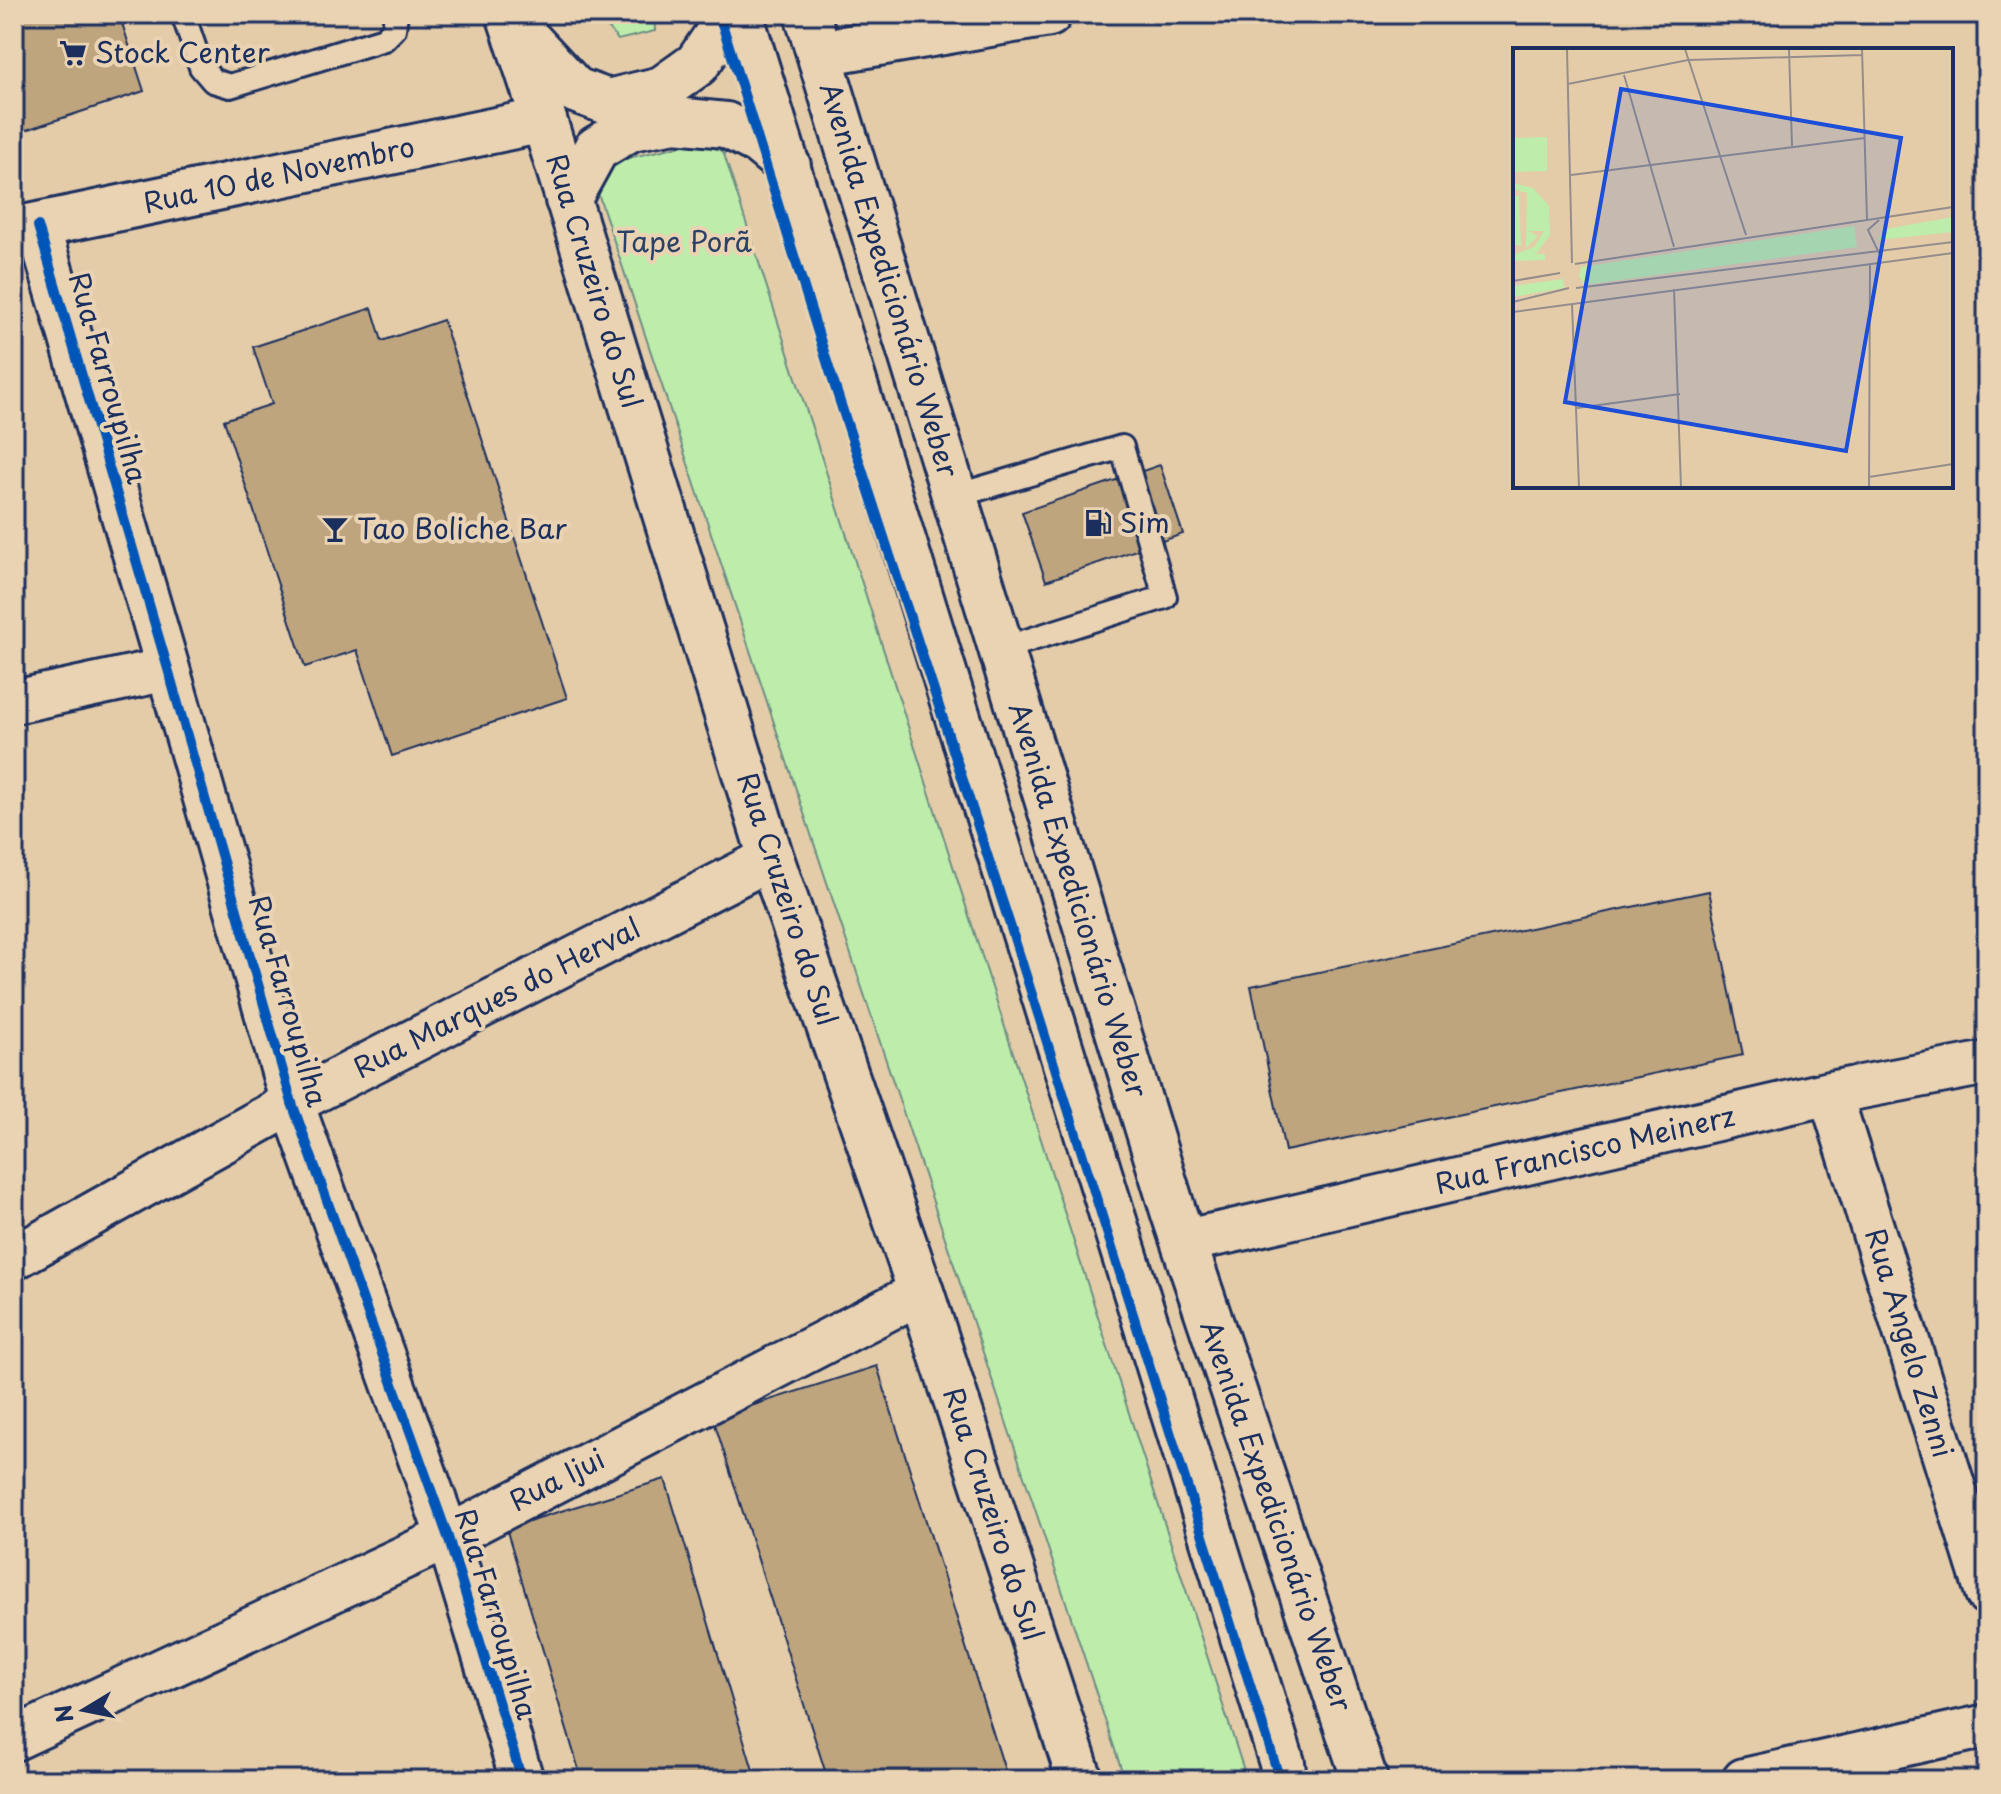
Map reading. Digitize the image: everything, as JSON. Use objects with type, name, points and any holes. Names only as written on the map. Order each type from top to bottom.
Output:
[{"type":"main road","points":[[511,18],[575,90],[608,102],[662,89],[697,64],[723,26],[738,14],[788,166],[1282,1763],[1284,1780]]},
{"type":"main road","points":[[813,34],[1049,14]]},
{"type":"main road","name":"Rua Cruzeiro do Sul","points":[[511,18],[771,858],[921,1292],[1080,1780]]},
{"type":"main road","name":"Avenida Expedicionário Weber","points":[[813,34],[1183,1241],[1365,1780]]},
{"type":"main road","name":"Rua 10 de Novembro","points":[[26,228],[544,120]]},
{"type":"main road","points":[[568,200],[596,149],[631,128],[675,120],[726,125],[759,142],[788,166]]},
{"type":"main road","points":[[846,354],[897,434],[955,496]]},
{"type":"main road","points":[[1176,1421],[1185,1325],[1183,1241]]},
{"type":"street","name":"Rua Farroupilha","points":[[26,228],[168,669],[292,1103],[448,1537],[522,1780]]},
{"type":"street","points":[[14,702],[168,669]]},
{"type":"street","name":"Rua Marques do Herval","points":[[14,1258],[292,1103],[771,858]]},
{"type":"street","name":"Rua Francisco Meinerz","points":[[1183,1241],[1830,1093],[1987,1063]]},
{"type":"street","name":"Rua Angelo Zenni","points":[[1830,1093],[1987,1593]]},
{"type":"street","name":"Rua Ijui","points":[[14,1739],[448,1537],[921,1292]]},
{"type":"street","points":[[1744,1780],[1987,1726]]},
{"type":"lane","points":[[183,14],[201,67],[213,81],[230,86],[384,39],[394,29],[396,14]]},
{"type":"lane","points":[[955,496],[1122,447],[1165,597],[1001,649]]},
{"type":"green space","points":[[597,14],[654,14],[655,31],[618,40]]},
{"type":"green space","name":"Tape Porã","points":[[696,142],[723,151],[1247,1780],[1125,1780],[598,193],[611,162]]},
{"type":"building","name":"Stock Center","points":[[14,14],[119,14],[144,91],[14,134]]},
{"type":"building","points":[[372,308],[382,341],[443,320],[567,698],[392,756],[357,650],[305,667],[224,420],[272,404],[253,347]]},
{"type":"building","points":[[1160,465],[1183,534],[1046,581],[1022,512]]},
{"type":"building","points":[[1709,891],[1743,1055],[1285,1151],[1251,986]]},
{"type":"building","points":[[877,1366],[1008,1780],[828,1780],[713,1418]]},
{"type":"building","points":[[665,1479],[756,1780],[582,1780],[506,1528]]},
{"type":"cycle path","points":[[719,14],[1280,1780]]},
{"type":"cycle path","points":[[38,226],[292,1103],[448,1537],[522,1780]]},
{"type":"place","name":"Stock Center","points":[[73,53]]},
{"type":"place","name":"Sim","points":[[1098,523]]},
{"type":"place","name":"Tao Boliche Bar","points":[[335,529]]}]
